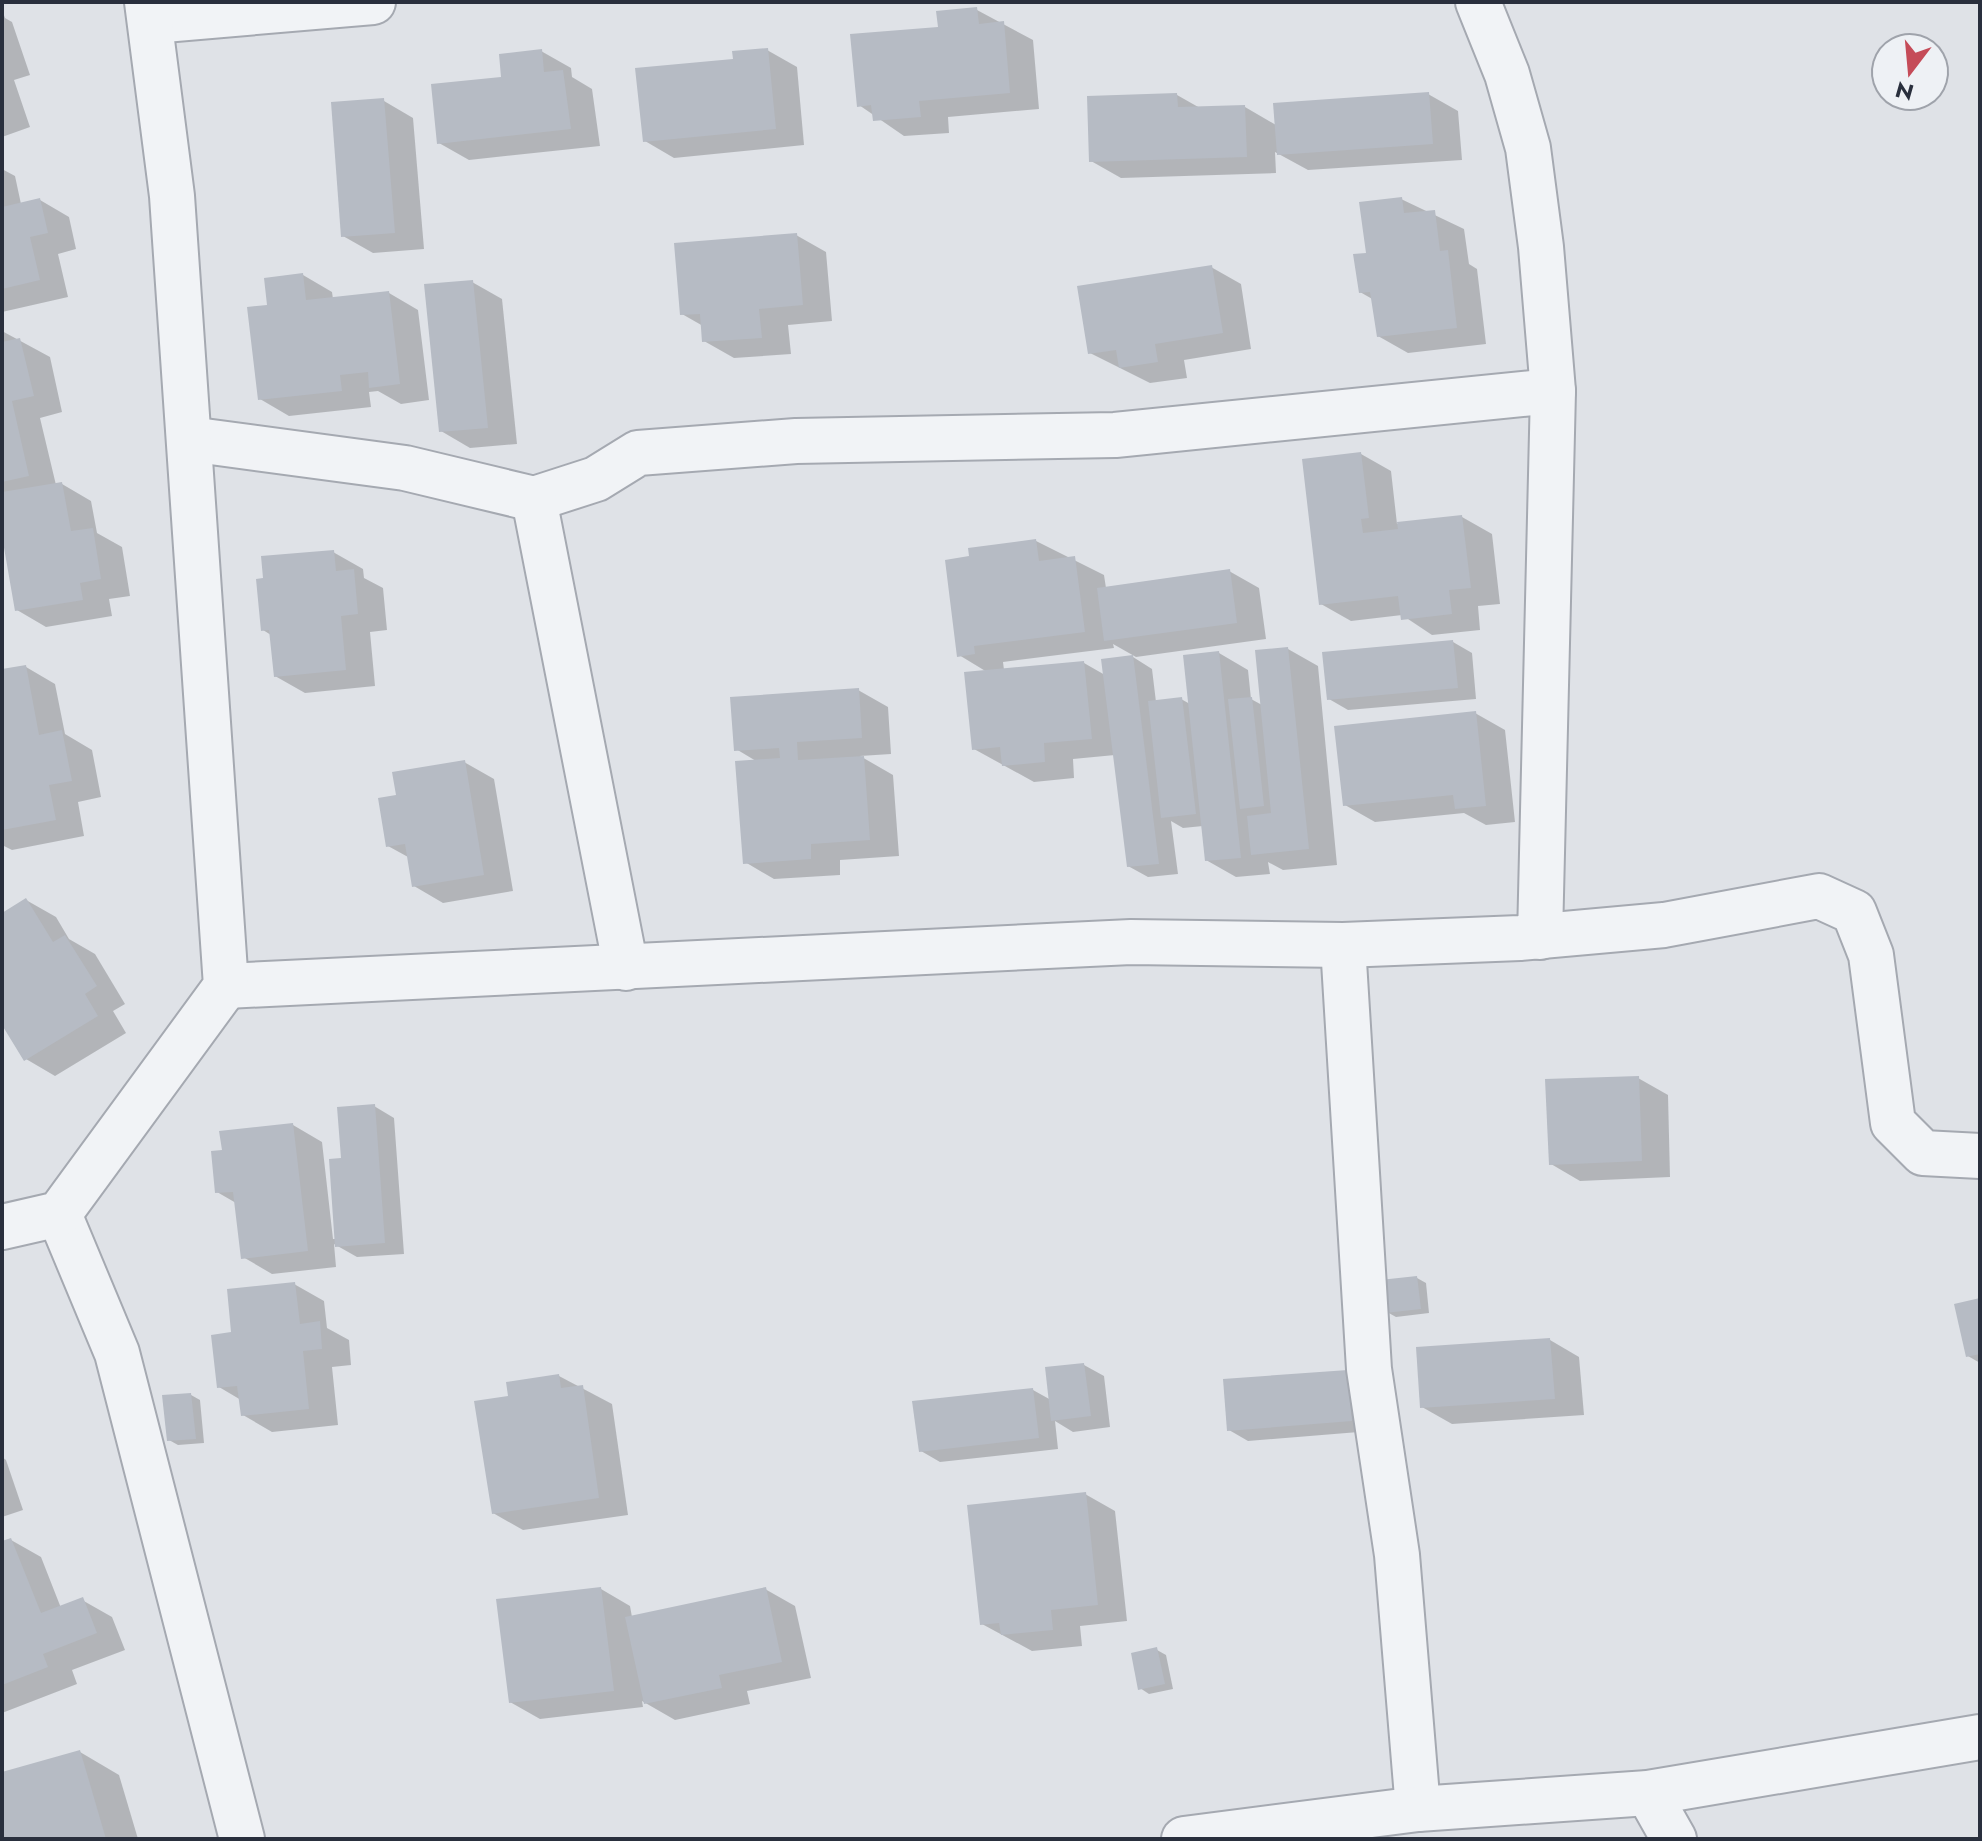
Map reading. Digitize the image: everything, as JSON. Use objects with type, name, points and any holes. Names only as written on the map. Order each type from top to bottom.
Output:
[{"type":"street","points":[[2,1227],[59,1214],[226,986],[172,196],[149,11],[373,2]]},
{"type":"street","points":[[1478,2],[1507,74],[1528,148],[1541,247],[1553,391],[1540,937]]},
{"type":"street","points":[[189,439],[405,468],[534,499],[596,479],[638,453],[796,441],[1115,435],[1553,391]]},
{"type":"street","points":[[534,499],[626,968]]},
{"type":"street","points":[[226,986],[626,968],[890,951],[1131,942],[1343,945],[1540,937],[1664,925],[1819,896],[1854,912],[1871,955],[1893,1123],[1923,1153],[1980,1156]]},
{"type":"street","points":[[1343,945],[1369,1369],[1397,1555],[1418,1809]]},
{"type":"street","points":[[59,1214],[117,1353],[242,1839]]},
{"type":"street","points":[[1184,1839],[1418,1809],[1648,1793],[1980,1737]]},
{"type":"street","points":[[1648,1793],[1674,1839]]},
{"type":"building","points":[[977,7],[979,24],[1004,21],[1010,93],[919,101],[921,117],[873,121],[871,105],[857,107],[850,34],[938,27],[936,11]]},
{"type":"building","points":[[768,48],[776,129],[643,142],[635,68],[733,59],[732,51]]},
{"type":"building","points":[[542,49],[544,72],[563,70],[571,129],[437,144],[431,84],[501,77],[499,54]]},
{"type":"building","points":[[1429,92],[1433,144],[1277,155],[1273,103]]},
{"type":"building","points":[[1177,93],[1178,107],[1245,105],[1247,157],[1089,162],[1087,96]]},
{"type":"building","points":[[384,98],[395,233],[341,237],[331,102]]},
{"type":"building","points":[[1402,197],[1404,213],[1435,210],[1440,251],[1448,250],[1457,328],[1377,337],[1370,292],[1359,293],[1353,254],[1366,253],[1359,202]]},
{"type":"building","points":[[40,198],[48,233],[30,237],[40,280],[2,289],[2,207]]},
{"type":"building","points":[[797,233],[803,305],[759,309],[762,338],[702,342],[700,314],[680,315],[674,243]]},
{"type":"building","points":[[1212,265],[1223,333],[1155,344],[1158,362],[1119,368],[1116,350],[1088,354],[1077,286]]},
{"type":"building","points":[[303,273],[306,300],[389,291],[400,384],[369,388],[368,372],[340,375],[342,391],[258,400],[247,307],[267,305],[264,278]]},
{"type":"building","points":[[473,280],[488,428],[439,432],[424,284]]},
{"type":"building","points":[[20,338],[34,396],[12,401],[29,476],[2,482],[2,342]]},
{"type":"building","points":[[1361,452],[1369,518],[1361,519],[1363,533],[1398,529],[1397,522],[1462,515],[1471,588],[1449,590],[1452,614],[1401,620],[1398,596],[1319,605],[1302,459]]},
{"type":"building","points":[[62,482],[71,531],[93,528],[101,579],[80,583],[83,600],[15,611],[2,536],[2,492]]},
{"type":"building","points":[[1036,539],[1039,561],[1075,556],[1085,632],[974,646],[975,654],[957,657],[945,560],[969,556],[968,548]]},
{"type":"building","points":[[334,550],[336,571],[354,569],[358,614],[341,616],[346,670],[274,677],[269,630],[261,631],[256,579],[263,578],[261,556]]},
{"type":"building","points":[[1230,569],[1237,623],[1104,641],[1097,588]]},
{"type":"building","points":[[1453,640],[1458,688],[1327,700],[1322,652]]},
{"type":"building","points":[[1288,647],[1309,849],[1251,855],[1247,816],[1271,813],[1255,650]]},
{"type":"building","points":[[1219,651],[1241,858],[1205,861],[1183,655]]},
{"type":"building","points":[[1133,655],[1159,864],[1127,867],[1101,659]]},
{"type":"building","points":[[1084,661],[1092,739],[1044,743],[1045,762],[1002,766],[1000,747],[972,750],[964,672]]},
{"type":"building","points":[[26,665],[39,735],[62,730],[72,781],[49,785],[56,820],[2,830],[2,669]]},
{"type":"building","points":[[859,688],[862,738],[797,742],[798,760],[864,756],[870,840],[811,844],[811,859],[743,864],[735,761],[780,758],[779,748],[734,751],[730,697]]},
{"type":"building","points":[[1182,697],[1196,814],[1161,818],[1148,701]]},
{"type":"building","points":[[1252,697],[1264,806],[1240,809],[1228,699]]},
{"type":"building","points":[[1476,711],[1486,806],[1455,809],[1453,795],[1343,806],[1334,726]]},
{"type":"building","points":[[465,760],[484,875],[412,887],[405,844],[386,847],[378,798],[396,795],[392,772]]},
{"type":"building","points":[[26,898],[53,942],[65,935],[97,986],[85,994],[98,1016],[24,1061],[2,1025],[2,913]]},
{"type":"building","points":[[1639,1076],[1642,1161],[1549,1165],[1545,1079]]},
{"type":"building","points":[[375,1104],[385,1243],[335,1247],[329,1159],[341,1158],[337,1107]]},
{"type":"building","points":[[293,1123],[308,1251],[241,1259],[233,1192],[215,1193],[211,1151],[222,1150],[219,1131]]},
{"type":"building","points":[[1417,1276],[1421,1309],[1385,1313],[1380,1280]]},
{"type":"building","points":[[295,1282],[300,1324],[320,1321],[322,1349],[303,1351],[309,1409],[241,1416],[237,1386],[217,1388],[211,1335],[231,1332],[227,1289]]},
{"type":"building","points":[[1980,1298],[1980,1354],[1966,1357],[1954,1304]]},
{"type":"building","points":[[1550,1338],[1555,1399],[1420,1408],[1416,1347]]},
{"type":"building","points":[[1084,1363],[1091,1416],[1051,1421],[1045,1367]]},
{"type":"building","points":[[1348,1370],[1352,1421],[1227,1431],[1223,1379]]},
{"type":"building","points":[[559,1374],[561,1388],[583,1385],[599,1498],[492,1514],[474,1401],[508,1396],[506,1382]]},
{"type":"building","points":[[1033,1388],[1039,1438],[919,1452],[912,1401]]},
{"type":"building","points":[[191,1393],[196,1439],[167,1441],[162,1395]]},
{"type":"building","points":[[1086,1492],[1098,1605],[1051,1610],[1053,1630],[1001,1635],[999,1623],[980,1625],[967,1505]]},
{"type":"building","points":[[11,1538],[41,1613],[83,1597],[97,1633],[43,1654],[48,1667],[2,1685],[2,1541]]},
{"type":"building","points":[[601,1587],[614,1691],[509,1703],[496,1599]]},
{"type":"building","points":[[766,1587],[782,1662],[719,1675],[722,1688],[644,1704],[625,1617]]},
{"type":"building","points":[[1157,1647],[1165,1684],[1138,1690],[1131,1653]]},
{"type":"building","points":[[80,1750],[106,1839],[2,1839],[2,1772]]}]
